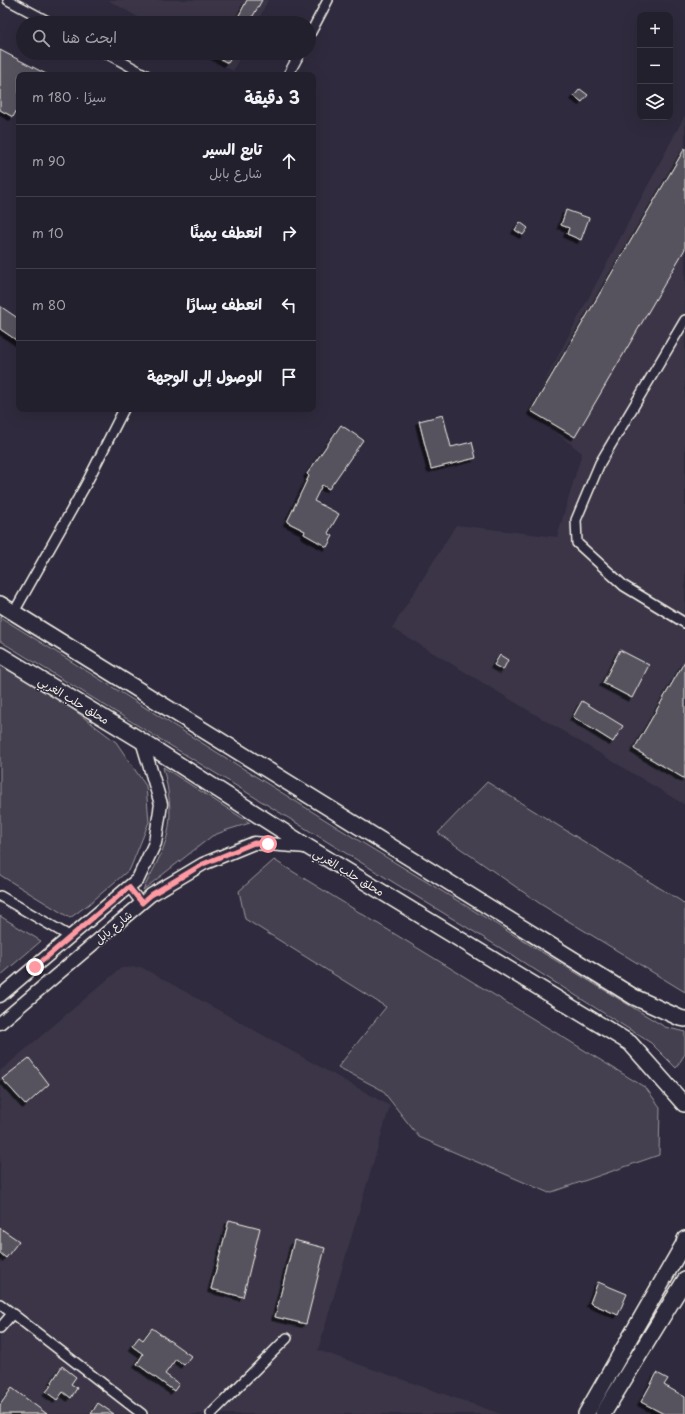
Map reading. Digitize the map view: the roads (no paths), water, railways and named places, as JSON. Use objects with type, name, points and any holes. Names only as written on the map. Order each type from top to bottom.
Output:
[{"type":"main road","points":[[0,604],[634,998],[685,1019]]},
{"type":"main road","name":"محلق حلب الغربي","points":[[0,655],[142,741],[308,847],[630,1043],[685,1104]]},
{"type":"main road","points":[[586,1414],[683,1245],[685,1239]]},
{"type":"main road","points":[[602,1414],[685,1280]]},
{"type":"street","points":[[8,0],[38,16]]},
{"type":"street","points":[[316,23],[328,0]]},
{"type":"street","points":[[119,60],[141,72]]},
{"type":"street","points":[[290,72],[296,60]]},
{"type":"street","points":[[685,320],[600,462],[576,520],[577,543],[624,586],[685,623]]},
{"type":"street","points":[[14,612],[85,486],[122,412]]},
{"type":"street","points":[[0,996],[138,879],[155,843],[161,804],[142,741]]},
{"type":"street","name":"شارع بابل","points":[[0,1023],[151,895],[203,864],[254,843],[308,847]]},
{"type":"street","points":[[129,887],[142,903]]},
{"type":"street","points":[[0,896],[71,937]]},
{"type":"street","points":[[0,1304],[142,1414]]},
{"type":"street","points":[[0,1328],[12,1314]]},
{"type":"street","points":[[211,1414],[287,1338]]}]
